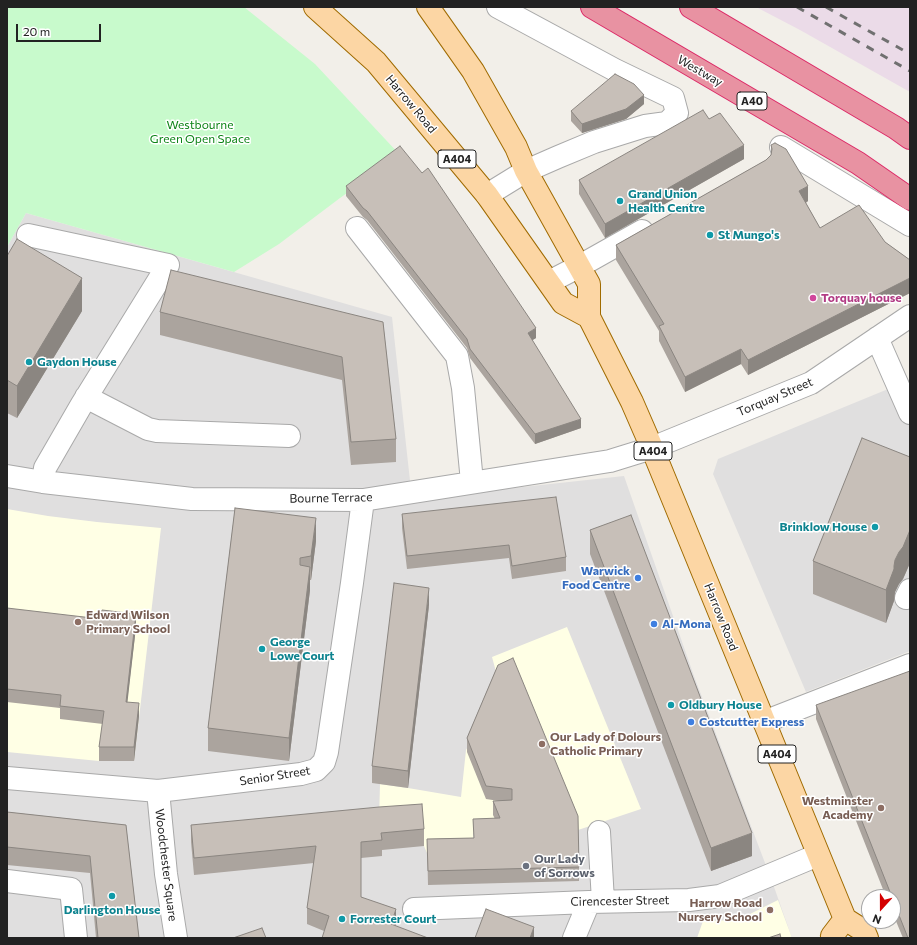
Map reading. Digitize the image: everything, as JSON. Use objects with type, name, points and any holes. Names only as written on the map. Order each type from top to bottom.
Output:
[{"type":"highway","name":"Westway","points":[[592,7],[858,163],[910,199]]},
{"type":"highway","points":[[691,7],[896,128],[910,138]]},
{"type":"main road","name":"Harrow Road","points":[[314,7],[376,62],[487,194],[563,303],[589,317]]},
{"type":"main road","name":"Harrow Road","points":[[428,7],[473,71],[516,147],[526,171],[578,267],[589,284],[589,317],[632,402],[652,448],[845,919]]},
{"type":"main road","points":[[833,938],[832,936],[845,919],[864,931],[867,938]]},
{"type":"street","points":[[487,194],[526,171],[594,142],[645,126],[667,123],[677,112],[673,98],[615,70],[498,7]]},
{"type":"street","points":[[781,147],[910,225]]},
{"type":"street","points":[[549,282],[659,221]]},
{"type":"street","points":[[357,228],[457,356],[463,388],[472,482]]},
{"type":"street","points":[[28,235],[168,265],[86,397],[45,468],[43,482]]},
{"type":"street","name":"Torquay Street","points":[[652,448],[811,383],[910,316]]},
{"type":"street","points":[[877,338],[910,412]]},
{"type":"street","points":[[86,397],[148,429],[157,431],[289,436]]},
{"type":"street","name":"Bourne Terrace","points":[[7,476],[43,482],[192,499],[363,500],[610,461],[652,448]]},
{"type":"street","name":"Senior Street","points":[[7,778],[158,791],[301,774],[316,770],[324,762],[327,752],[363,500]]},
{"type":"street","points":[[764,722],[910,665]]},
{"type":"street","name":"Woodchester Square","points":[[158,791],[166,874],[176,938]]},
{"type":"street","points":[[574,938],[596,902],[599,832]]},
{"type":"street","name":"Cirencester Street","points":[[414,909],[690,900],[720,896],[818,855]]},
{"type":"street","points":[[7,881],[71,888],[76,938]]},
{"type":"shaded area","points":[[756,7],[910,7],[910,92],[800,30]]},
{"type":"shaded area","points":[[26,213],[392,317],[412,499],[624,476],[694,676],[792,938],[7,938],[7,247]]},
{"type":"shaded area","points":[[910,380],[910,651],[806,692],[713,474],[718,459]]},
{"type":"shaded area","name":"Edward Wilson Primary School","points":[[7,509],[48,516],[161,528],[134,761],[99,761],[7,752]]},
{"type":"shaded area","name":"Our Lady of Dolours Catholic Primary","points":[[567,627],[641,809],[578,830],[473,833],[474,852],[427,853],[424,846],[422,820],[379,823],[380,784],[461,797],[466,750],[498,679],[492,657]]},
{"type":"shaded area","name":"Harrow Road Nursery School","points":[[778,900],[792,938],[697,938],[703,921],[738,920]]},
{"type":"green space","name":"Westbourne Green Open Space","points":[[7,7],[244,7],[315,64],[400,155],[279,244],[234,272],[26,213],[7,247]]},
{"type":"building","points":[[615,74],[634,84],[644,95],[626,109],[582,124],[571,111]]},
{"type":"building","name":"Grand Union Health Centre","points":[[703,110],[709,119],[720,113],[744,145],[605,224],[579,180]]},
{"type":"building","points":[[775,143],[786,149],[808,186],[799,191],[820,228],[859,205],[885,242],[910,260],[910,278],[748,360],[741,349],[685,377],[659,326],[664,324],[616,245],[766,160],[771,155],[771,145]]},
{"type":"building","points":[[400,146],[422,173],[428,168],[536,328],[528,333],[581,419],[535,434],[470,349],[467,339],[346,186]]},
{"type":"building","name":"Gaydon House","points":[[17,239],[82,278],[17,386],[7,380],[7,256]]},
{"type":"building","points":[[171,270],[383,322],[396,439],[351,442],[342,357],[160,312]]},
{"type":"building","name":"Brinklow House","points":[[862,438],[910,457],[910,530],[903,547],[895,560],[894,569],[886,590],[813,561]]},
{"type":"building","points":[[556,497],[566,557],[512,566],[509,545],[407,556],[402,514]]},
{"type":"building","name":"George Lowe Court","points":[[235,508],[316,518],[311,556],[300,558],[300,565],[310,567],[289,738],[208,728]]},
{"type":"building","name":"Oldbury House","points":[[631,515],[752,833],[711,848],[590,530]]},
{"type":"building","points":[[394,583],[429,588],[408,771],[372,766]]},
{"type":"building","points":[[7,608],[101,619],[102,610],[136,614],[126,702],[139,703],[134,747],[99,747],[104,711],[60,706],[61,695],[7,689]]},
{"type":"building","points":[[513,658],[578,816],[579,867],[428,871],[427,839],[474,838],[473,819],[500,818],[493,801],[512,800],[512,789],[486,786],[467,738],[498,665]]},
{"type":"building","name":"Westminster Academy","points":[[910,671],[910,938],[908,938],[901,920],[901,889],[889,889],[816,705]]},
{"type":"building","points":[[422,804],[424,829],[381,833],[382,840],[361,842],[361,897],[396,909],[391,924],[428,938],[322,938],[329,916],[307,908],[316,846],[194,858],[191,825]]},
{"type":"building","name":"Darlington House","points":[[7,812],[126,825],[139,938],[98,938],[90,856],[7,847]]},
{"type":"building","points":[[486,909],[534,927],[530,938],[475,938]]},
{"type":"building","points":[[262,928],[266,938],[233,938]]},
{"type":"building","points":[[780,934],[781,938],[768,938]]},
{"type":"railway","points":[[797,7],[910,71]]},
{"type":"railway","points":[[826,7],[910,54]]},
{"type":"place","name":"Grand Union Health Centre","points":[[620,201]]},
{"type":"place","name":"St Mungo's","points":[[710,235]]},
{"type":"place","name":"Torquay house","points":[[813,298]]},
{"type":"place","name":"Gaydon House","points":[[29,362]]},
{"type":"place","name":"Brinklow House","points":[[875,527]]},
{"type":"place","name":"Warwick Food Centre","points":[[638,578]]},
{"type":"place","name":"Edward Wilson Primary School","points":[[78,622]]},
{"type":"place","name":"Al-Mona","points":[[654,624]]},
{"type":"place","name":"George Lowe Court","points":[[262,649]]},
{"type":"place","name":"Oldbury House","points":[[671,705]]},
{"type":"place","name":"Costcutter Express","points":[[691,722]]},
{"type":"place","name":"Our Lady of Dolours Catholic Primary","points":[[542,744]]},
{"type":"place","name":"Westminster Academy","points":[[881,808]]},
{"type":"place","name":"Our Lady of Sorrows","points":[[526,866]]},
{"type":"place","name":"Darlington House","points":[[112,896]]},
{"type":"place","name":"Harrow Road Nursery School","points":[[770,910]]},
{"type":"place","name":"Forrester Court","points":[[342,919]]}]
